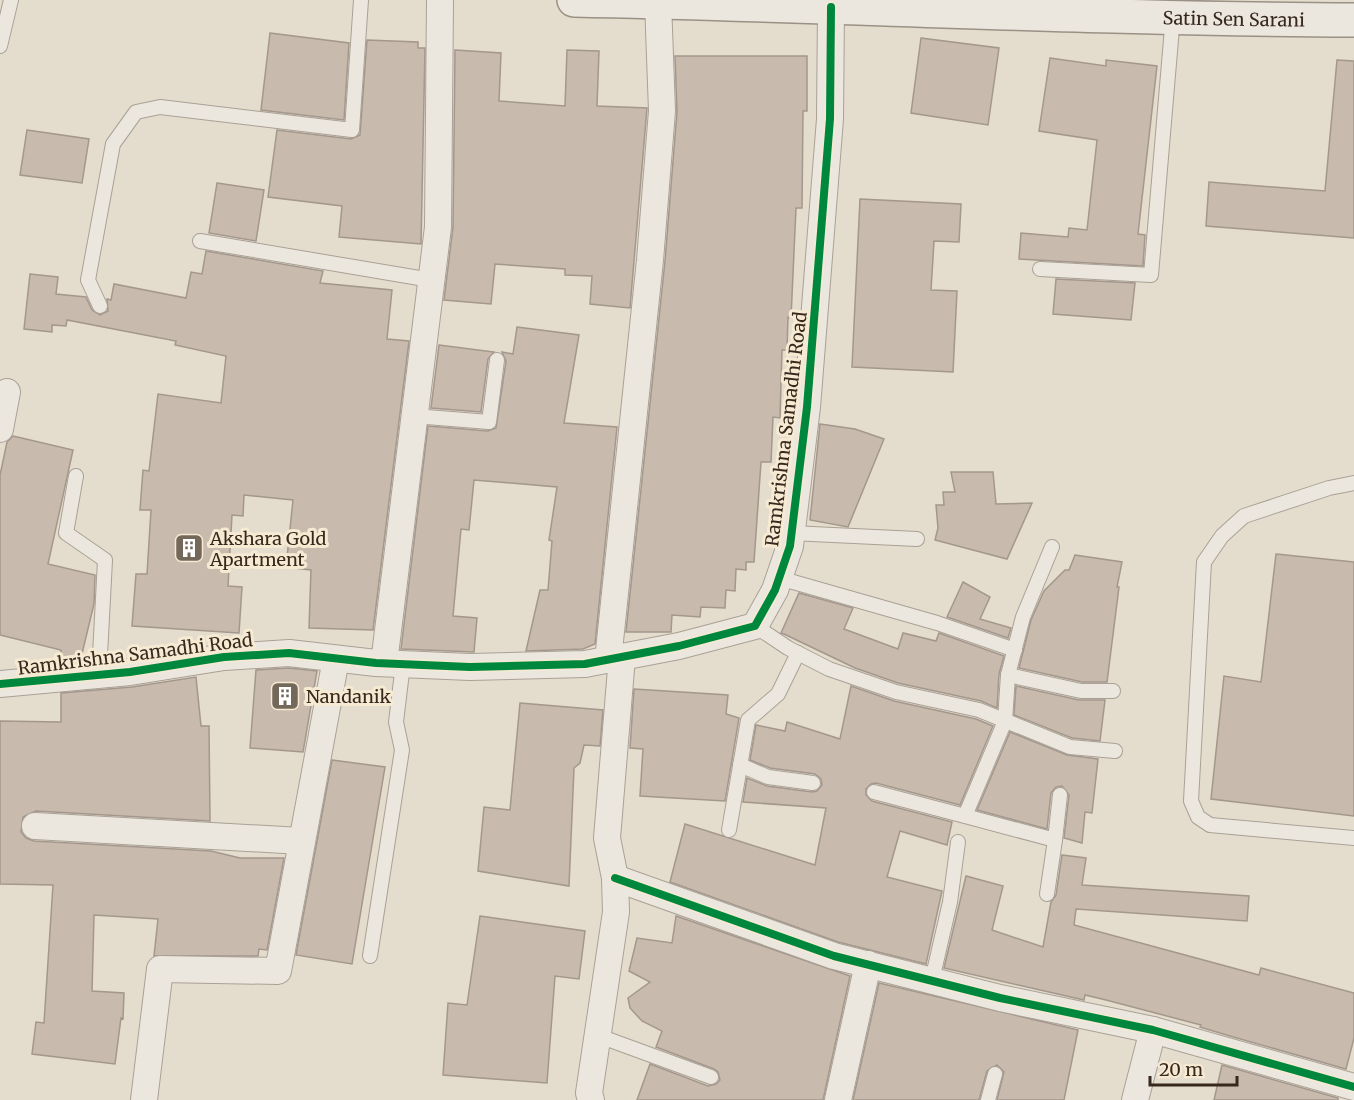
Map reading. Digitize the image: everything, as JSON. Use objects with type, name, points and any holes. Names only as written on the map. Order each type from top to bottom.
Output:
[{"type":"main road","name":"Satin Sen Sarani","points":[[574,0],[831,7],[973,6],[1173,16],[1299,15],[1354,20]]},
{"type":"street","points":[[394,664],[414,416],[438,227],[440,0]]},
{"type":"street","points":[[591,1100],[589,1092],[616,912],[615,878],[607,838],[615,658],[662,111],[658,2]]},
{"type":"street","name":"Ramkrishna Samadhi Road","points":[[0,684],[130,672],[224,657],[289,653],[394,664],[470,667],[585,664],[679,646],[755,626],[779,578],[791,532],[807,407],[830,119],[831,7]]},
{"type":"street","points":[[0,429],[8,392]]},
{"type":"street","points":[[144,1100],[160,969],[278,971],[336,659]]},
{"type":"street","points":[[35,826],[301,841]]},
{"type":"street","points":[[615,878],[834,956],[1153,1030],[1354,1087]]},
{"type":"street","points":[[838,1100],[868,964]]},
{"type":"street","points":[[1135,1100],[1153,1030]]},
{"type":"lane","points":[[0,46],[11,0]]},
{"type":"lane","points":[[100,306],[88,280],[113,144],[136,112],[160,107],[352,130],[361,0]]},
{"type":"lane","points":[[1040,269],[1151,274],[1173,16]]},
{"type":"lane","points":[[200,241],[430,280]]},
{"type":"lane","points":[[414,416],[489,422],[496,360]]},
{"type":"lane","points":[[76,476],[66,533],[105,560],[99,674]]},
{"type":"lane","points":[[1354,483],[1329,488],[1244,516],[1222,536],[1204,562],[1191,801],[1198,817],[1210,825],[1354,838]]},
{"type":"lane","points":[[791,532],[917,539]]},
{"type":"lane","points":[[965,816],[1005,722],[1008,675],[1023,617],[1052,547]]},
{"type":"lane","points":[[779,578],[937,623],[1015,650]]},
{"type":"lane","points":[[755,626],[798,653],[830,669],[896,692],[979,710],[1070,747],[1115,751]]},
{"type":"lane","points":[[729,830],[748,720],[778,694],[798,653]]},
{"type":"lane","points":[[370,956],[402,750],[396,722],[394,664]]},
{"type":"lane","points":[[1008,675],[1081,692],[1113,692]]},
{"type":"lane","points":[[740,765],[768,777],[813,783]]},
{"type":"lane","points":[[874,792],[1055,840]]},
{"type":"lane","points":[[1047,894],[1060,795]]},
{"type":"lane","points":[[932,980],[950,902],[958,842]]},
{"type":"lane","points":[[599,1036],[711,1077]]},
{"type":"lane","points":[[988,1100],[995,1074]]},
{"type":"building","points":[[270,33],[349,43],[344,120],[261,110]]},
{"type":"building","points":[[921,38],[999,48],[988,125],[911,113]]},
{"type":"building","points":[[367,40],[418,42],[418,48],[425,48],[421,244],[339,237],[342,206],[268,197],[277,130],[351,139],[360,135]]},
{"type":"building","points":[[455,50],[501,53],[499,101],[565,106],[567,50],[599,51],[597,106],[647,108],[630,308],[590,304],[592,276],[565,275],[565,269],[495,264],[491,304],[444,300],[453,227]]},
{"type":"building","points":[[675,56],[807,56],[807,111],[803,111],[802,208],[796,208],[791,318],[788,317],[787,350],[782,350],[780,418],[773,417],[771,462],[761,462],[754,562],[746,562],[746,570],[736,569],[735,591],[726,590],[725,608],[701,607],[700,617],[672,615],[671,632],[626,632],[665,261],[677,112]]},
{"type":"building","points":[[1050,58],[1106,66],[1106,60],[1157,66],[1138,234],[1145,235],[1143,266],[1019,259],[1021,233],[1068,237],[1069,228],[1087,230],[1097,140],[1039,131]]},
{"type":"building","points":[[1337,60],[1354,61],[1354,238],[1206,226],[1209,182],[1325,191]]},
{"type":"building","points":[[27,130],[89,139],[82,183],[20,175]]},
{"type":"building","points":[[217,183],[264,190],[256,241],[209,233]]},
{"type":"building","points":[[860,199],[961,204],[959,242],[934,241],[931,290],[957,291],[953,372],[852,367]]},
{"type":"building","points":[[206,251],[323,271],[320,283],[392,290],[387,339],[409,341],[373,630],[309,628],[311,570],[286,567],[293,500],[244,495],[243,516],[232,515],[228,586],[242,587],[239,633],[132,626],[136,574],[147,574],[151,510],[140,510],[143,470],[149,471],[158,394],[221,403],[226,356],[175,345],[176,341],[67,320],[66,326],[52,325],[52,332],[24,329],[30,274],[58,277],[56,294],[86,297],[92,310],[100,315],[108,311],[107,299],[111,300],[114,284],[186,298],[191,272],[202,274]]},
{"type":"building","points":[[1056,279],[1135,283],[1131,320],[1053,314]]},
{"type":"building","points":[[517,327],[579,335],[564,423],[617,427],[595,644],[583,649],[526,651],[540,590],[548,590],[552,541],[549,540],[557,487],[474,480],[469,530],[461,529],[453,616],[477,618],[474,652],[401,649],[428,426],[488,431],[496,428],[506,361],[502,352],[513,354]]},
{"type":"building","points":[[439,345],[494,352],[488,359],[481,412],[431,408]]},
{"type":"building","points":[[820,424],[855,429],[884,439],[848,527],[810,520]]},
{"type":"building","points":[[13,436],[73,450],[48,564],[95,575],[94,604],[80,662],[61,663],[61,650],[0,635],[0,475],[7,442]]},
{"type":"building","points":[[951,472],[993,472],[996,504],[1032,503],[1007,559],[935,540],[938,528],[936,505],[944,505],[943,492],[955,492]]},
{"type":"building","points":[[1276,554],[1354,562],[1354,816],[1211,799],[1224,676],[1261,682]]},
{"type":"building","points":[[1075,555],[1122,562],[1117,587],[1119,587],[1107,682],[1082,682],[1019,668],[1031,620],[1044,591],[1065,570],[1069,570]]},
{"type":"building","points":[[963,582],[990,597],[980,619],[1011,628],[1008,638],[947,617]]},
{"type":"building","points":[[799,593],[853,608],[844,629],[898,649],[903,633],[936,641],[939,633],[1004,656],[999,674],[997,708],[981,701],[898,683],[855,668],[781,633]]},
{"type":"building","name":"Nandanik","points":[[289,668],[317,671],[303,752],[250,748],[256,670]]},
{"type":"building","points":[[196,677],[201,726],[209,726],[210,821],[36,811],[23,817],[21,832],[26,838],[34,841],[211,851],[240,858],[284,858],[267,950],[259,949],[258,956],[154,956],[158,919],[94,915],[92,991],[124,993],[123,1019],[121,1018],[115,1064],[32,1054],[36,1022],[44,1023],[53,885],[0,884],[0,721],[61,722],[61,693],[132,687]]},
{"type":"building","points":[[851,686],[894,701],[976,719],[993,726],[960,805],[876,783],[866,789],[866,795],[872,801],[952,822],[947,845],[900,831],[887,877],[942,891],[926,964],[838,942],[670,882],[685,824],[815,865],[826,808],[743,802],[747,778],[767,786],[812,792],[817,791],[822,785],[821,779],[815,774],[770,768],[750,760],[756,725],[785,731],[787,722],[840,739]]},
{"type":"building","points":[[1016,686],[1079,700],[1105,700],[1100,741],[1072,738],[1014,715]]},
{"type":"building","points":[[634,689],[728,695],[726,714],[739,718],[725,801],[640,796],[643,749],[630,748]]},
{"type":"building","points":[[520,703],[603,710],[600,746],[584,745],[580,763],[574,768],[569,886],[478,871],[484,807],[510,810]]},
{"type":"building","points":[[1010,732],[1067,755],[1098,759],[1092,813],[1085,812],[1082,843],[1064,838],[1069,795],[1062,786],[1056,787],[1051,793],[1047,829],[977,810]]},
{"type":"building","points":[[332,760],[385,767],[352,964],[296,955]]},
{"type":"building","points":[[1062,855],[1086,858],[1082,885],[1249,896],[1247,921],[1076,909],[1074,925],[1259,975],[1261,968],[1354,993],[1354,1038],[1346,1069],[1200,1027],[1201,1025],[1106,1000],[1085,995],[1084,1000],[944,968],[966,876],[1003,886],[992,930],[1043,947],[1051,902],[1056,895]]},
{"type":"building","points":[[480,916],[585,931],[579,979],[555,976],[547,1083],[443,1075],[448,1003],[467,1005]]},
{"type":"building","points":[[676,916],[850,976],[823,1100],[637,1100],[650,1064],[708,1086],[720,1080],[718,1072],[714,1069],[656,1047],[662,1031],[642,1021],[630,1008],[628,998],[650,982],[629,971],[637,938],[672,943]]},
{"type":"building","points":[[879,983],[1078,1030],[1064,1100],[997,1100],[1004,1072],[997,1065],[987,1071],[979,1100],[853,1100]]},
{"type":"building","points":[[1222,1065],[1338,1098],[1338,1100],[1214,1100]]},
{"type":"cycle path","points":[[0,684],[130,672],[224,657],[289,653],[376,663],[470,667],[585,664],[679,646],[755,626],[775,590],[790,546],[807,407],[830,119],[831,7]]},
{"type":"cycle path","points":[[615,878],[834,956],[1000,998],[1153,1030],[1354,1087]]},
{"type":"place","name":"Akshara Gold Apartment","points":[[189,548]]},
{"type":"place","name":"Nandanik","points":[[285,696]]}]
